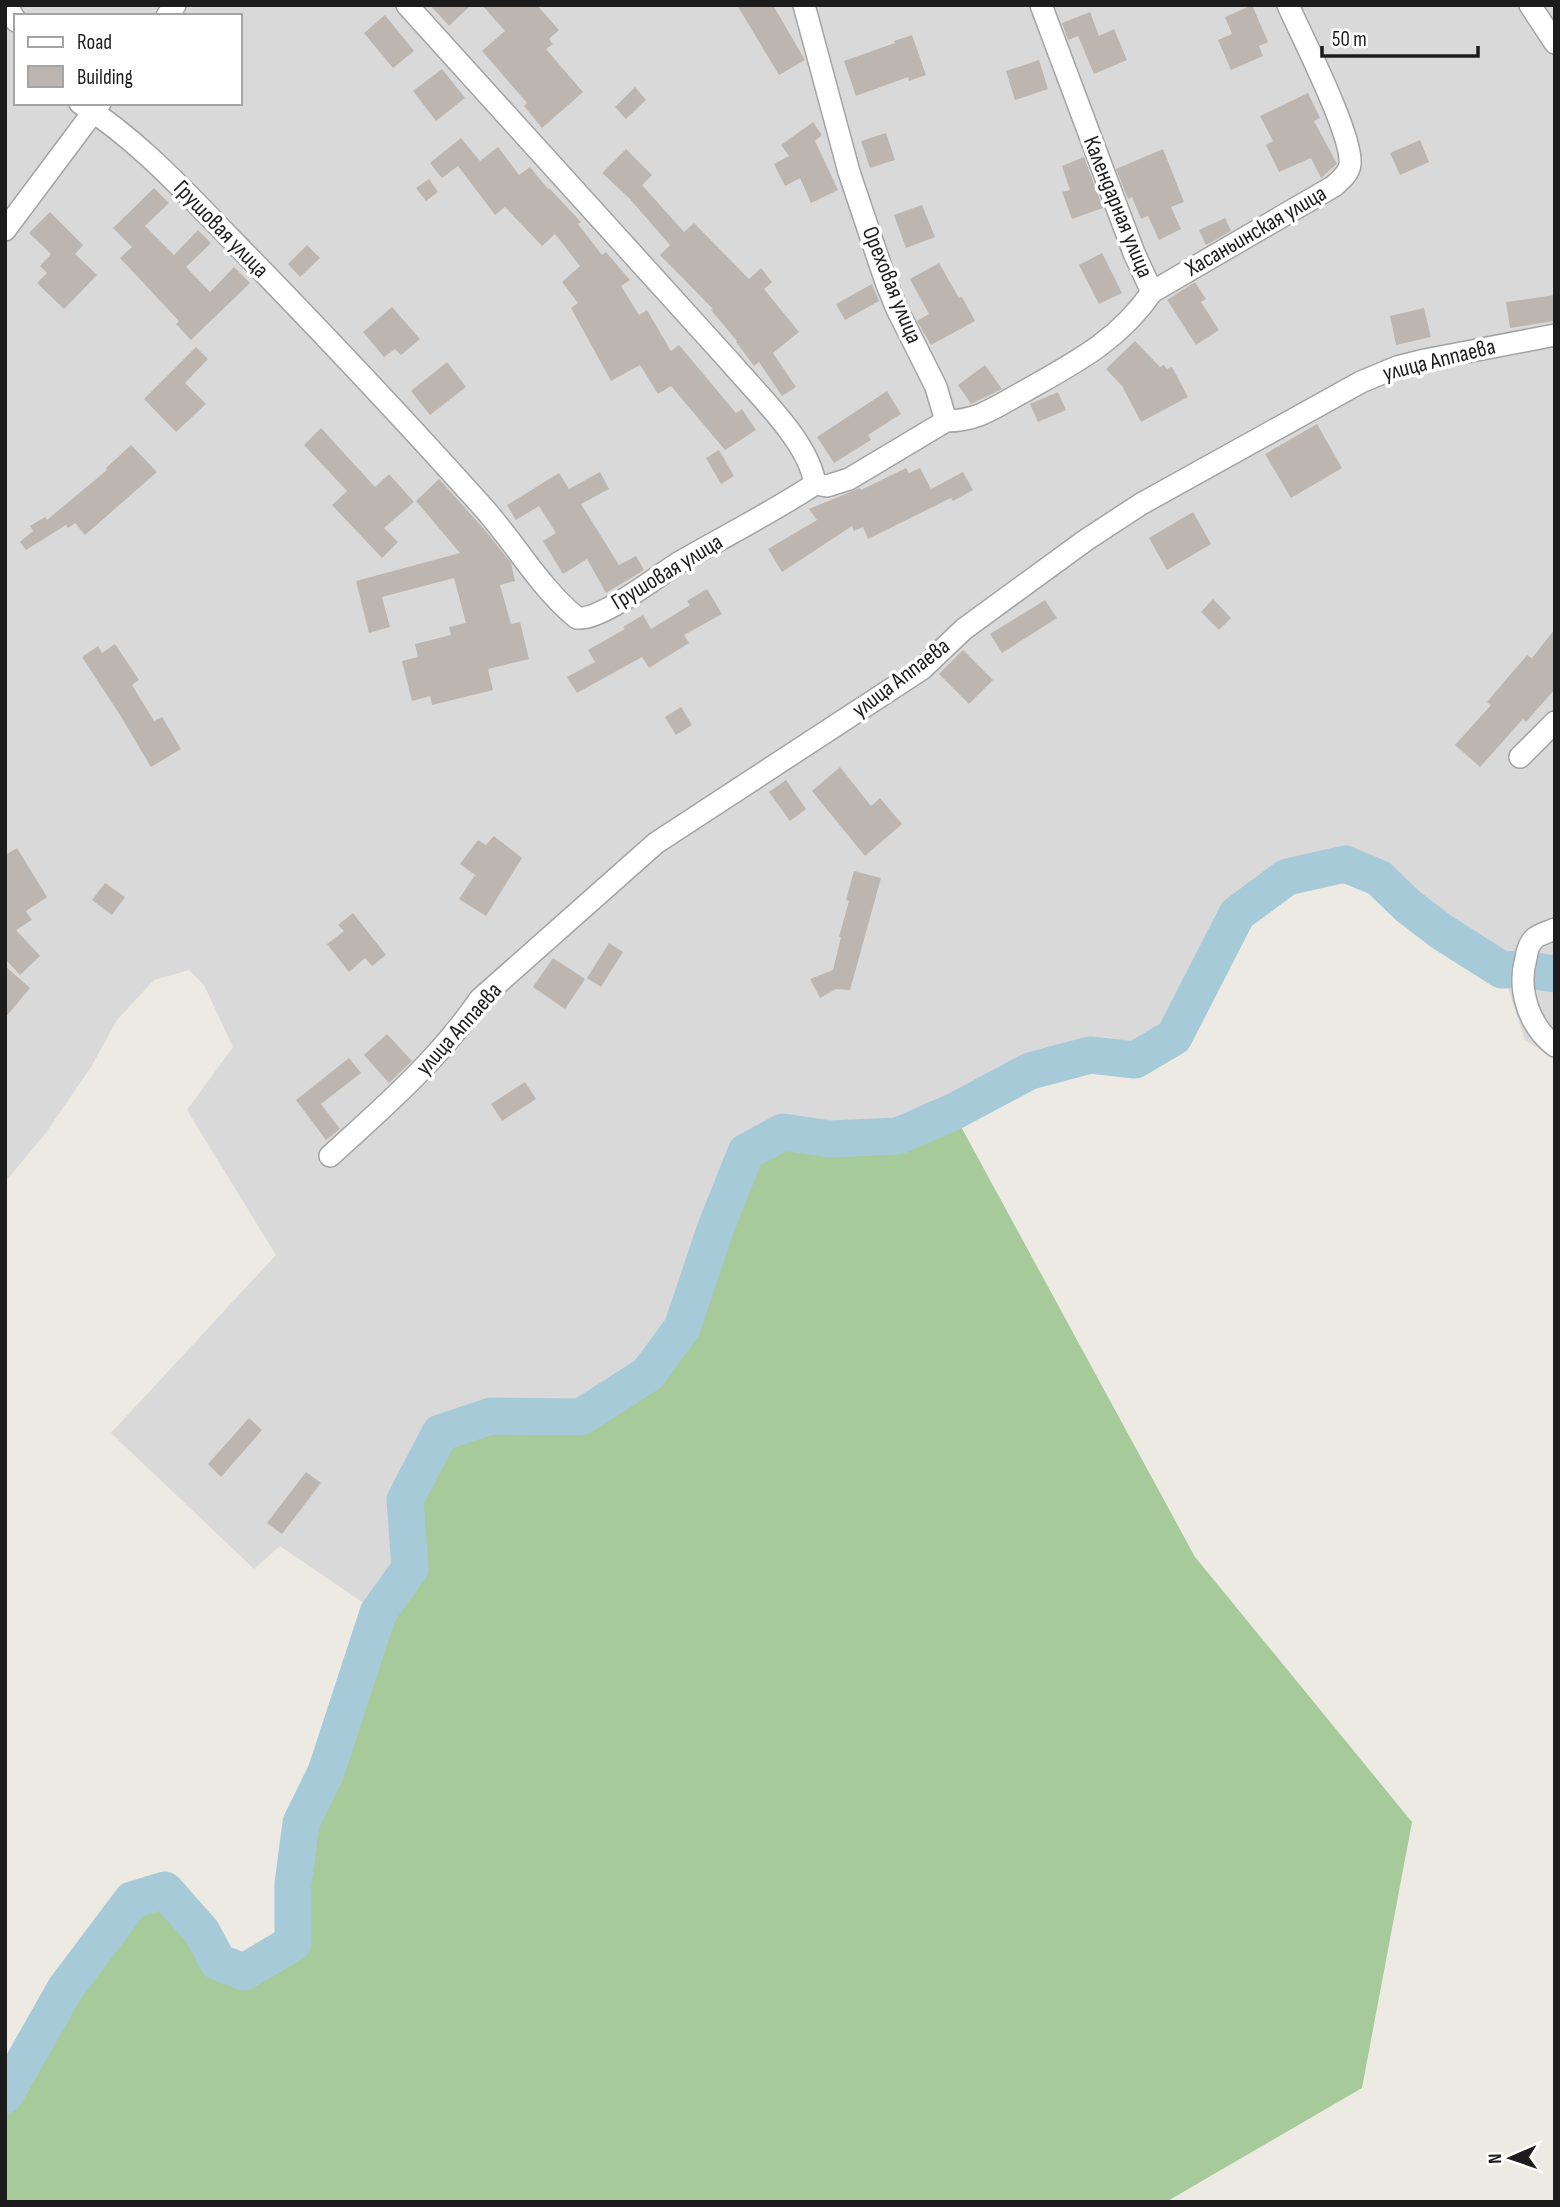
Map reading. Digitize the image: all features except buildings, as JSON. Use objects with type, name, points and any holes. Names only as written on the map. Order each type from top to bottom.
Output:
[{"type":"street","points":[[407,5],[732,364],[806,456],[815,484],[834,485],[849,479],[946,421]]},
{"type":"street","name":"Ореховая улица","points":[[804,5],[849,172],[886,282],[936,387],[946,421]]},
{"type":"street","name":"Календарная улица","points":[[946,421],[975,418],[1084,358],[1135,316],[1152,292],[1134,253],[1041,5]]},
{"type":"street","name":"Хасаньинская улица","points":[[1152,292],[1334,186],[1348,172],[1350,160],[1341,125],[1288,5]]},
{"type":"street","points":[[1530,5],[1555,43]]},
{"type":"street","points":[[5,230],[91,106]]},
{"type":"street","name":"Грушовая улица","points":[[91,106],[161,168],[348,361],[482,506],[556,598],[577,618],[591,617],[618,602],[679,563],[770,514],[815,484]]},
{"type":"street","name":"улица Аппаева","points":[[330,1156],[432,1059],[464,1023],[480,999],[656,843],[793,752],[863,710],[922,668],[964,629],[1141,504],[1361,382],[1385,372],[1424,360],[1555,335]]},
{"type":"street","points":[[1520,757],[1555,722]]},
{"type":"street","points":[[1555,929],[1535,938],[1529,947],[1523,969],[1529,1013],[1545,1038],[1555,1046]]},
{"type":"shaded area","points":[[5,5],[1555,5],[1555,1059],[1525,1040],[1502,970],[1442,932],[1408,906],[1379,878],[1345,864],[1287,877],[1237,914],[1174,1037],[1135,1060],[1090,1055],[1030,1071],[953,1112],[898,1136],[830,1139],[783,1132],[746,1152],[716,1227],[682,1328],[648,1374],[581,1417],[405,1500],[410,1568],[378,1613],[280,1546],[254,1569],[111,1433],[276,1255],[187,1110],[233,1047],[204,985],[189,970],[154,980],[117,1020],[91,1067],[45,1134],[5,1182]]},
{"type":"green space","points":[[953,1112],[1195,1557],[1412,1822],[1362,2088],[1166,2202],[5,2202],[5,2095],[65,1989],[132,1900],[165,1890],[202,1932],[218,1962],[243,1972],[293,1943],[293,1884],[301,1823],[326,1772],[378,1613],[410,1568],[405,1500],[440,1433],[491,1416],[581,1417],[648,1374],[682,1328],[716,1227],[746,1152],[783,1132],[830,1139],[898,1136]]},
{"type":"waterway","points":[[5,2095],[65,1989],[132,1900],[165,1890],[202,1932],[218,1962],[244,1972],[293,1943],[293,1884],[301,1823],[326,1772],[378,1613],[410,1568],[405,1500],[440,1433],[491,1416],[581,1417],[648,1374],[682,1328],[716,1227],[746,1152],[783,1132],[830,1139],[898,1136],[953,1112],[1030,1071],[1090,1055],[1135,1060],[1174,1037],[1237,914],[1287,877],[1345,864],[1379,878],[1408,906],[1442,932],[1502,970],[1523,969],[1555,974]]}]
